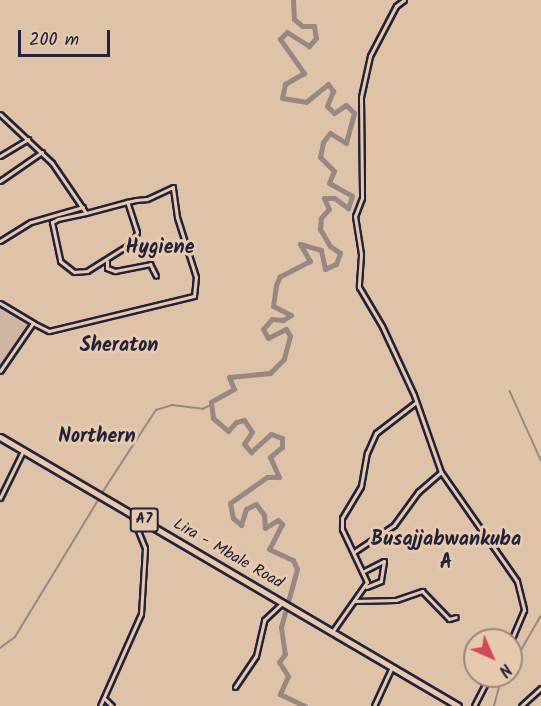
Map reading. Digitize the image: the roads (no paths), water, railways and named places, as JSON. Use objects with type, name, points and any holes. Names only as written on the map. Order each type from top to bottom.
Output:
[{"type":"main road","name":"Lira - Mbale Road","points":[[0,437],[129,510],[458,706]]},
{"type":"street","points":[[404,0],[396,6],[368,62],[360,101],[361,202],[355,216],[361,255],[359,287],[382,326],[441,472],[517,581],[524,610],[516,628]]},
{"type":"street","points":[[0,114],[42,152],[86,213]]},
{"type":"street","points":[[0,156],[27,138]]},
{"type":"street","points":[[0,181],[42,152]]},
{"type":"street","points":[[0,303],[49,332],[194,296],[196,277],[177,217],[173,187],[51,223],[59,260],[69,270],[80,272],[107,261],[137,236],[127,202]]},
{"type":"street","points":[[0,241],[31,222],[83,207]]},
{"type":"street","points":[[107,261],[107,268],[115,271],[150,264],[156,276]]},
{"type":"street","points":[[0,372],[33,323]]},
{"type":"street","points":[[366,588],[364,571],[342,529],[341,520],[361,486],[368,448],[378,430],[415,403]]},
{"type":"street","points":[[0,498],[23,451]]},
{"type":"street","points":[[354,552],[394,525],[417,492],[441,472]]},
{"type":"street","points":[[100,706],[105,699],[142,609],[145,548],[140,530],[129,510]]},
{"type":"street","points":[[332,632],[366,588],[380,582],[384,561],[364,571]]},
{"type":"street","points":[[354,602],[396,600],[422,591],[449,619],[456,617]]},
{"type":"street","points":[[235,687],[256,656],[264,620],[285,603]]},
{"type":"street","points":[[374,706],[392,667]]},
{"type":"street","points":[[474,706],[483,688]]},
{"type":"street","points":[[521,706],[541,688]]},
{"type":"street","points":[[105,699],[112,706]]},
{"type":"waterway","points":[[293,0],[294,19],[302,26],[314,26],[316,38],[309,46],[287,32],[280,39],[304,73],[285,84],[282,98],[306,102],[328,84],[333,91],[327,106],[334,113],[346,105],[354,113],[346,143],[330,133],[323,142],[320,157],[334,171],[329,183],[352,196],[348,208],[334,198],[324,198],[329,209],[321,218],[320,229],[330,246],[340,253],[336,264],[325,269],[321,250],[300,244],[310,261],[280,276],[276,285],[273,306],[291,315],[283,320],[272,319],[263,329],[268,338],[286,329],[290,336],[284,359],[270,373],[229,377],[234,389],[211,402],[213,418],[228,431],[236,422],[244,420],[252,432],[244,444],[251,452],[271,434],[282,438],[282,447],[270,457],[279,477],[267,477],[230,503],[233,518],[241,525],[246,509],[256,504],[264,515],[265,528],[278,520],[282,524],[269,549],[293,560],[297,569],[281,627],[285,654],[279,662],[288,676],[280,694],[305,706]]},
{"type":"waterway","points":[[510,391],[541,460]]},
{"type":"waterway","points":[[102,493],[156,410],[172,405],[203,409],[211,405]]},
{"type":"waterway","points":[[0,648],[15,637],[100,497]]},
{"type":"waterway","points":[[523,647],[541,616]]},
{"type":"waterway","points":[[334,638],[365,656]]},
{"type":"waterway","points":[[366,656],[370,659]]},
{"type":"waterway","points":[[372,660],[389,669]]},
{"type":"waterway","points":[[391,671],[452,706]]},
{"type":"waterway","points":[[410,674],[421,681]]},
{"type":"waterway","points":[[494,706],[499,688]]},
{"type":"waterway","points":[[436,689],[441,692]]},
{"type":"district","name":"Hygiene","points":[[160,248]]},
{"type":"district","name":"Sheraton","points":[[119,346]]},
{"type":"district","name":"Northern","points":[[97,437]]},
{"type":"district","name":"Busajjabwankuba A","points":[[446,552]]}]
